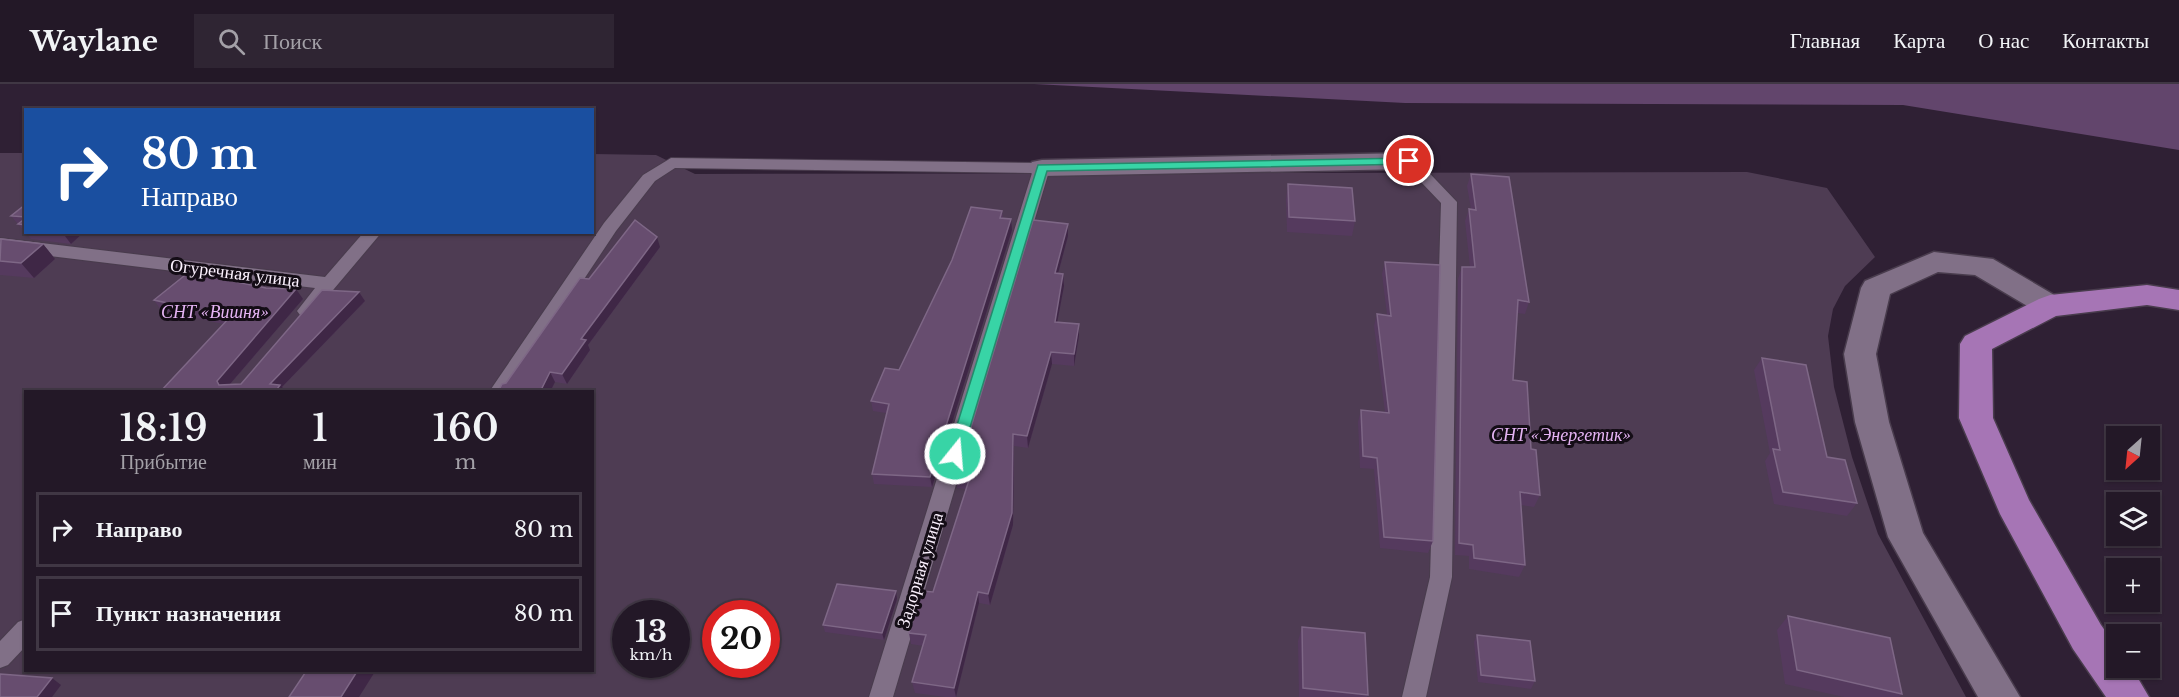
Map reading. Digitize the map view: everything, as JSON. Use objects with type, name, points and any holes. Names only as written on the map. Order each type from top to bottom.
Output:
[{"type":"main road","points":[[2129,697],[2087,637],[2013,504],[1976,418],[1976,344],[2050,306],[2148,295],[2179,300]]},
{"type":"street","points":[[1042,168],[1409,161]]},
{"type":"street","points":[[2000,697],[1906,537],[1872,422],[1860,354],[1876,288],[1934,262],[1982,266],[2050,306]]},
{"type":"lane","points":[[1409,161],[1449,202],[1441,577],[1414,697]]},
{"type":"lane","points":[[499,390],[610,227],[649,178],[671,163],[1042,168]]},
{"type":"lane","name":"Задорная улица","points":[[881,697],[1042,168]]},
{"type":"lane","points":[[329,284],[372,234]]},
{"type":"lane","name":"Огуречная улица","points":[[0,244],[329,284]]},
{"type":"lane","name":"Огуречная улица","points":[[298,320],[329,284]]},
{"type":"lane","points":[[0,658],[24,631]]},
{"type":"green space","name":"СНТ «Энергетик»","points":[[0,153],[24,153],[24,234],[594,234],[594,154],[656,155],[695,174],[1747,172],[1827,188],[1875,257],[1845,286],[1833,309],[1828,336],[1834,387],[1852,457],[1878,534],[1966,697],[0,697]]},
{"type":"shaded area","points":[[1034,84],[2179,84],[2179,150],[1903,105],[1405,103]]},
{"type":"building","points":[[1471,174],[1509,177],[1529,302],[1518,300],[1513,380],[1527,382],[1531,449],[1536,450],[1540,495],[1520,492],[1525,565],[1474,558],[1473,545],[1459,543],[1462,267],[1475,267],[1469,209],[1476,210]]},
{"type":"building","points":[[1288,184],[1352,188],[1355,221],[1289,217]]},
{"type":"building","points":[[24,206],[24,217],[11,216]]},
{"type":"building","points":[[971,207],[1002,211],[1000,218],[1011,219],[930,477],[872,474],[889,404],[871,401],[885,368],[899,370],[952,260]]},
{"type":"building","points":[[635,220],[657,237],[581,339],[586,340],[562,374],[550,372],[541,390],[499,390],[580,278],[589,279]]},
{"type":"building","points":[[1033,220],[1068,224],[1055,273],[1063,274],[1055,322],[1079,324],[1074,354],[1051,352],[1027,436],[1013,434],[1012,513],[988,594],[978,592],[954,688],[912,682],[926,635],[909,633],[922,591],[933,592],[970,477],[956,477]]},
{"type":"building","points":[[1,239],[43,244],[21,263],[0,261]]},
{"type":"building","points":[[1385,262],[1440,265],[1433,541],[1384,537],[1377,458],[1363,456],[1361,410],[1389,413],[1377,314],[1391,316]]},
{"type":"building","points":[[189,272],[266,288],[296,289],[217,381],[219,385],[241,384],[322,290],[359,292],[270,384],[280,385],[276,390],[162,390],[230,317],[154,300]]},
{"type":"building","points":[[1762,358],[1806,365],[1827,457],[1845,460],[1857,503],[1783,492],[1773,449],[1780,450]]},
{"type":"building","points":[[837,584],[896,591],[882,633],[823,625]]},
{"type":"building","points":[[1788,616],[1890,638],[1902,694],[1797,670]]},
{"type":"building","points":[[1302,627],[1365,633],[1368,695],[1303,688]]},
{"type":"building","points":[[1477,635],[1530,641],[1535,681],[1481,675]]},
{"type":"building","points":[[306,672],[357,672],[341,697],[289,697]]},
{"type":"building","points":[[0,674],[52,678],[37,697],[0,697]]},
{"type":"route","points":[[955,454],[1042,168],[1409,161]]},
{"type":"park label","name":"СНТ «Вишня»","points":[[215,312]]}]
